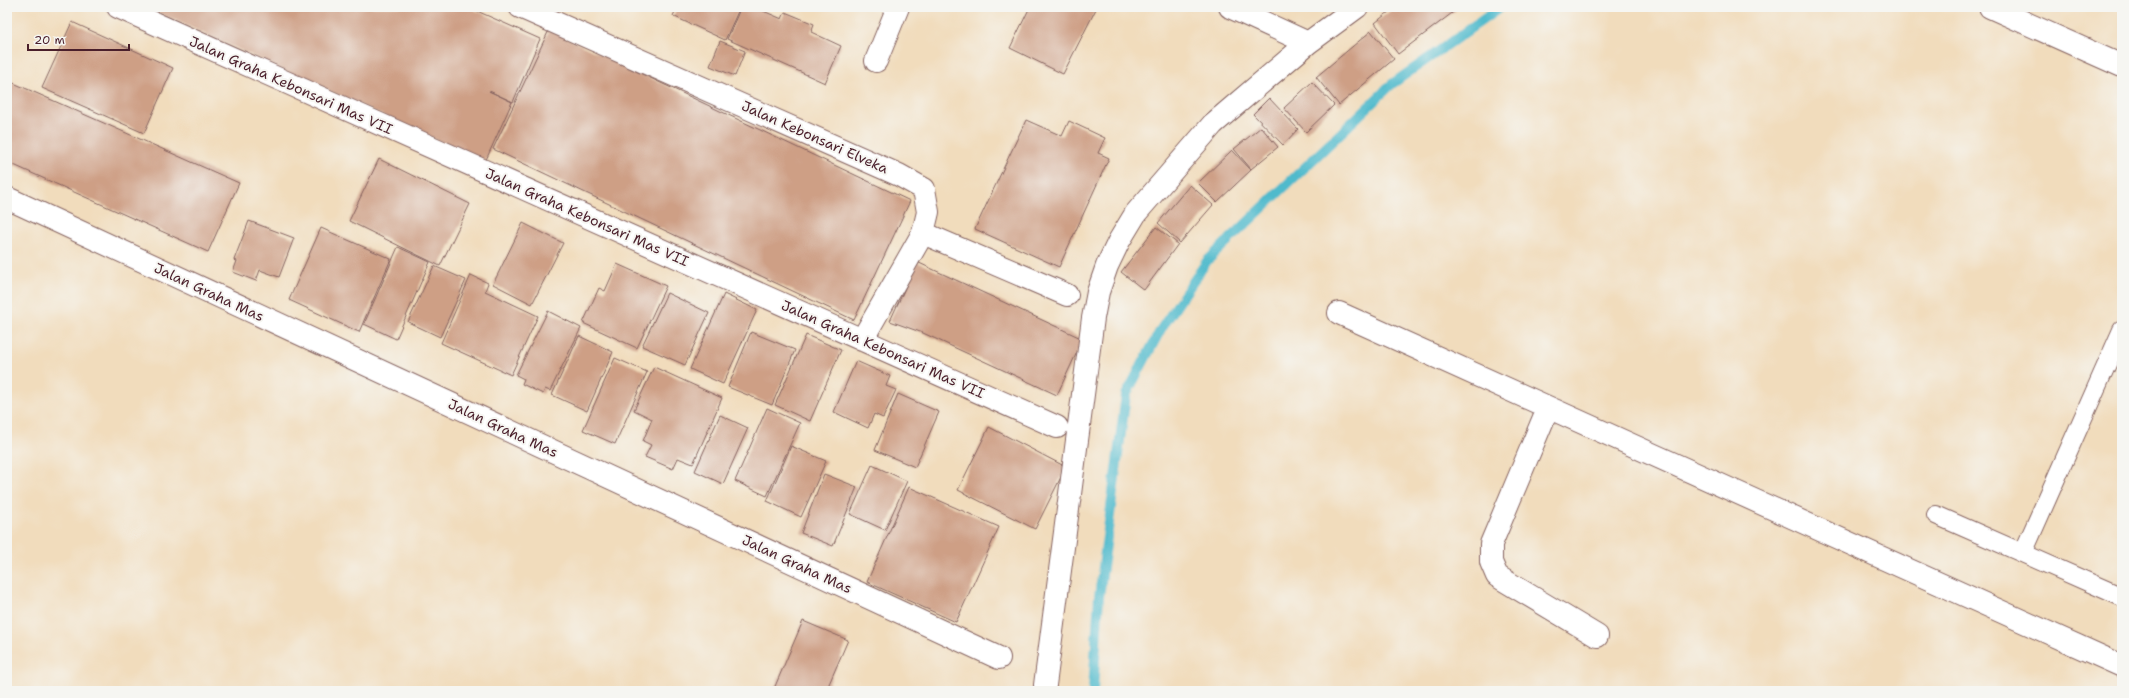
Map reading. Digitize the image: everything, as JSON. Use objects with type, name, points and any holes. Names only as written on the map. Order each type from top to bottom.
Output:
[{"type":"street","name":"Jalan Graha Kebonsari Mas VII","points":[[118,7],[1057,427]]},
{"type":"street","name":"Jalan Kebonsari Elveka","points":[[520,7],[899,175],[924,189],[928,212],[923,233]]},
{"type":"street","points":[[876,61],[898,7]]},
{"type":"street","points":[[1230,7],[1308,43]]},
{"type":"street","points":[[1045,685],[1093,318],[1098,292],[1107,266],[1119,241],[1136,213],[1213,124],[1308,43],[1357,7]]},
{"type":"street","points":[[1990,7],[2122,66]]},
{"type":"street","name":"Jalan Graha Mas","points":[[7,198],[999,658]]},
{"type":"street","points":[[862,340],[923,233],[1067,295]]},
{"type":"street","points":[[1339,313],[2122,666]]},
{"type":"street","points":[[1548,408],[1491,544],[1490,562],[1497,576],[1597,636]]},
{"type":"lane","points":[[2023,553],[2122,330]]},
{"type":"lane","points":[[1936,515],[2122,597]]},
{"type":"building","points":[[146,7],[468,7],[540,39],[513,102],[489,91],[512,102],[485,162]]},
{"type":"building","points":[[677,7],[740,7],[725,40],[673,16]]},
{"type":"building","points":[[741,7],[754,7],[782,19],[785,12],[814,24],[811,32],[841,46],[825,83],[727,39]]},
{"type":"building","points":[[1030,7],[1097,7],[1063,74],[1010,48]]},
{"type":"building","points":[[1395,7],[1460,7],[1398,54],[1375,23]]},
{"type":"building","points":[[72,22],[173,68],[144,133],[42,88]]},
{"type":"building","points":[[549,30],[910,201],[854,320],[493,149]]},
{"type":"building","points":[[1371,31],[1394,59],[1339,105],[1316,77]]},
{"type":"building","points":[[720,41],[745,51],[735,76],[710,66]]},
{"type":"building","points":[[9,81],[239,183],[208,252],[7,162],[7,85]]},
{"type":"building","points":[[1312,82],[1334,105],[1306,132],[1284,108]]},
{"type":"building","points":[[1269,98],[1298,129],[1283,145],[1253,114]]},
{"type":"building","points":[[1026,120],[1062,136],[1069,121],[1105,138],[1098,153],[1109,158],[1059,267],[975,229]]},
{"type":"building","points":[[1261,127],[1278,147],[1251,169],[1234,149]]},
{"type":"building","points":[[1232,150],[1251,170],[1217,202],[1198,183]]},
{"type":"building","points":[[379,159],[470,204],[440,266],[349,221]]},
{"type":"building","points":[[1190,185],[1213,205],[1180,243],[1158,223]]},
{"type":"building","points":[[249,221],[294,238],[279,277],[260,270],[256,281],[233,272],[237,261],[234,260]]},
{"type":"building","points":[[523,223],[563,243],[532,304],[493,284]]},
{"type":"building","points":[[1156,227],[1178,244],[1144,290],[1121,272]]},
{"type":"building","points":[[321,228],[391,259],[359,332],[289,300]]},
{"type":"building","points":[[398,247],[430,262],[396,339],[364,324]]},
{"type":"building","points":[[917,262],[1083,339],[1057,395],[923,333],[890,321]]},
{"type":"building","points":[[617,264],[666,286],[637,348],[583,323],[599,288],[605,291]]},
{"type":"building","points":[[434,266],[466,280],[440,337],[408,322]]},
{"type":"building","points":[[471,275],[488,283],[485,291],[538,316],[511,375],[441,343]]},
{"type":"building","points":[[667,293],[709,313],[685,365],[642,346]]},
{"type":"building","points":[[724,294],[757,310],[723,384],[690,369]]},
{"type":"building","points":[[548,311],[581,328],[550,391],[545,389],[543,394],[522,384],[524,379],[516,375]]},
{"type":"building","points":[[751,332],[795,350],[772,405],[728,387]]},
{"type":"building","points":[[806,335],[841,350],[810,421],[775,405]]},
{"type":"building","points":[[579,336],[613,352],[587,411],[552,395]]},
{"type":"building","points":[[615,358],[647,372],[615,444],[583,430]]},
{"type":"building","points":[[856,361],[890,376],[886,386],[896,390],[883,418],[874,414],[868,428],[834,412]]},
{"type":"building","points":[[654,367],[722,398],[693,464],[678,458],[673,469],[645,457],[651,445],[643,441],[652,419],[634,410]]},
{"type":"building","points":[[898,394],[939,412],[915,467],[875,450]]},
{"type":"building","points":[[767,408],[800,423],[767,496],[735,481]]},
{"type":"building","points":[[720,415],[748,428],[723,484],[695,471]]},
{"type":"building","points":[[989,427],[1066,467],[1035,529],[958,490]]},
{"type":"building","points":[[791,446],[826,461],[801,517],[767,501]]},
{"type":"building","points":[[872,465],[907,481],[885,530],[850,514]]},
{"type":"building","points":[[824,474],[857,487],[833,546],[801,533]]},
{"type":"building","points":[[909,487],[999,527],[956,622],[867,582]]},
{"type":"building","points":[[803,621],[848,640],[826,691],[773,691]]},
{"type":"waterway","points":[[1093,691],[1099,597],[1126,395],[1161,329],[1207,261],[1392,84],[1501,7]]}]
